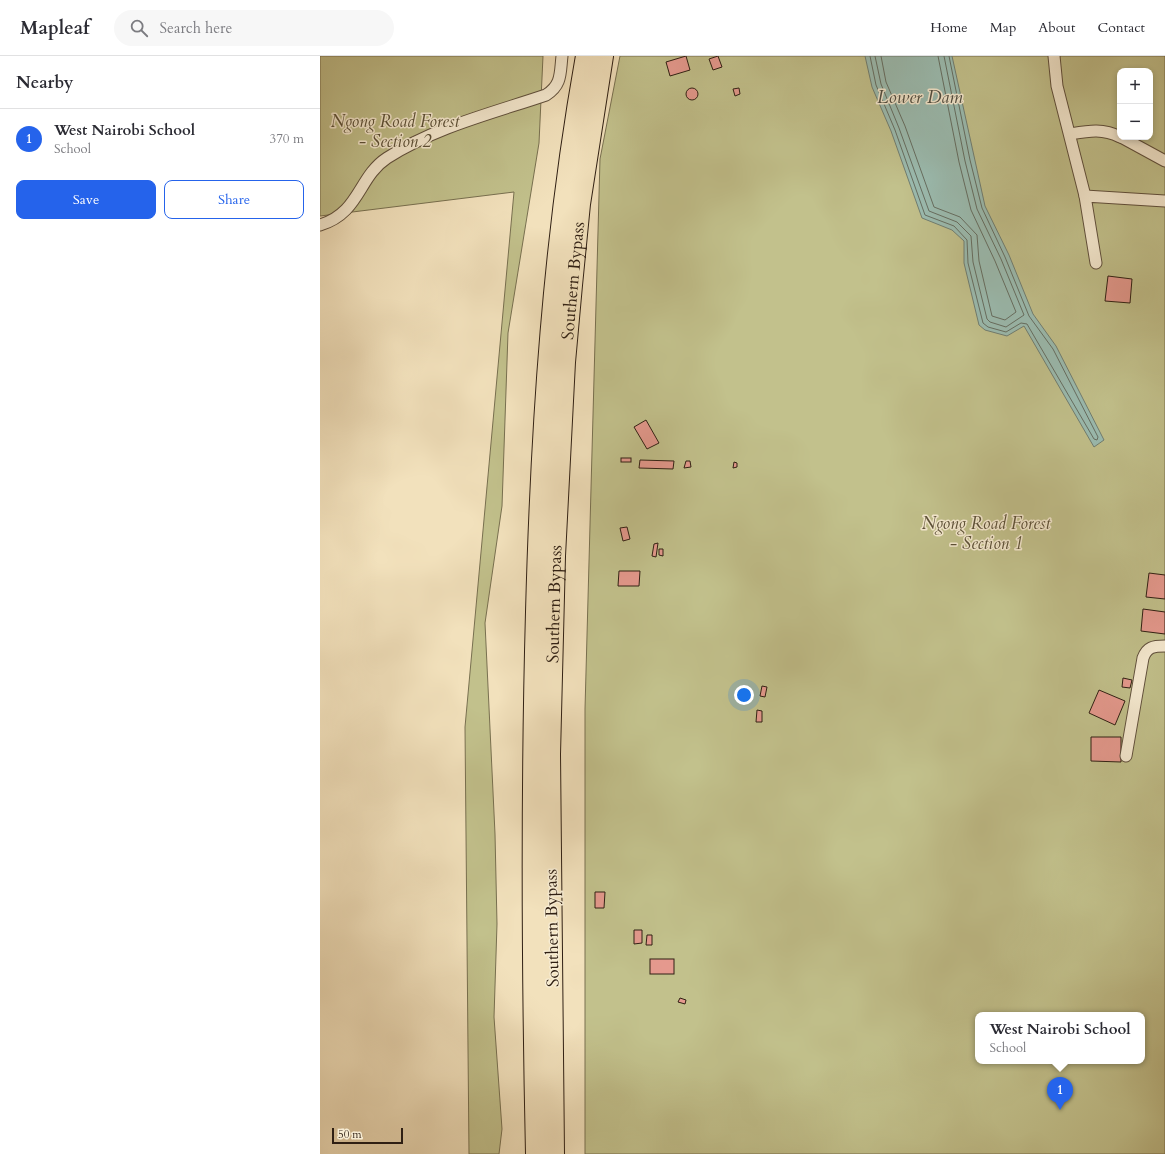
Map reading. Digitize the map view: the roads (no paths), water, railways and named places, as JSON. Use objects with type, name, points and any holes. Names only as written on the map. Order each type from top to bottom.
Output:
[{"type":"highway","name":"Southern Bypass","points":[[536,1154],[533,1034],[532,748],[538,523],[544,410],[555,280],[572,144],[586,56]]},
{"type":"highway","name":"Southern Bypass","points":[[554,1154],[550,754],[556,518],[564,376],[581,197],[603,56]]},
{"type":"street","points":[[320,225],[340,216],[355,200],[366,180],[386,159],[405,147],[457,124],[546,95],[555,90],[560,80],[562,56]]},
{"type":"street","points":[[1054,56],[1057,86],[1085,196],[1096,263]]},
{"type":"street","points":[[1070,134],[1096,130],[1113,133],[1117,135]]},
{"type":"street","points":[[1126,140],[1165,161]]},
{"type":"street","points":[[1085,196],[1165,201]]},
{"type":"street","points":[[1126,756],[1142,658],[1146,650],[1152,647],[1165,646]]},
{"type":"water","name":"Lower Dam","points":[[865,56],[952,56],[985,206],[1009,255],[1033,314],[1056,346],[1104,440],[1094,447],[1024,326],[1007,336],[985,330],[979,325],[964,263],[964,241],[952,230],[922,218],[891,131],[872,87]]},
{"type":"place","name":"West Nairobi School","points":[[1060,1110]]},
{"type":"park label","name":"Ngong Road Forest - Section 2","points":[[395,131]]},
{"type":"park label","name":"Ngong Road Forest - Section 1","points":[[986,533]]}]
